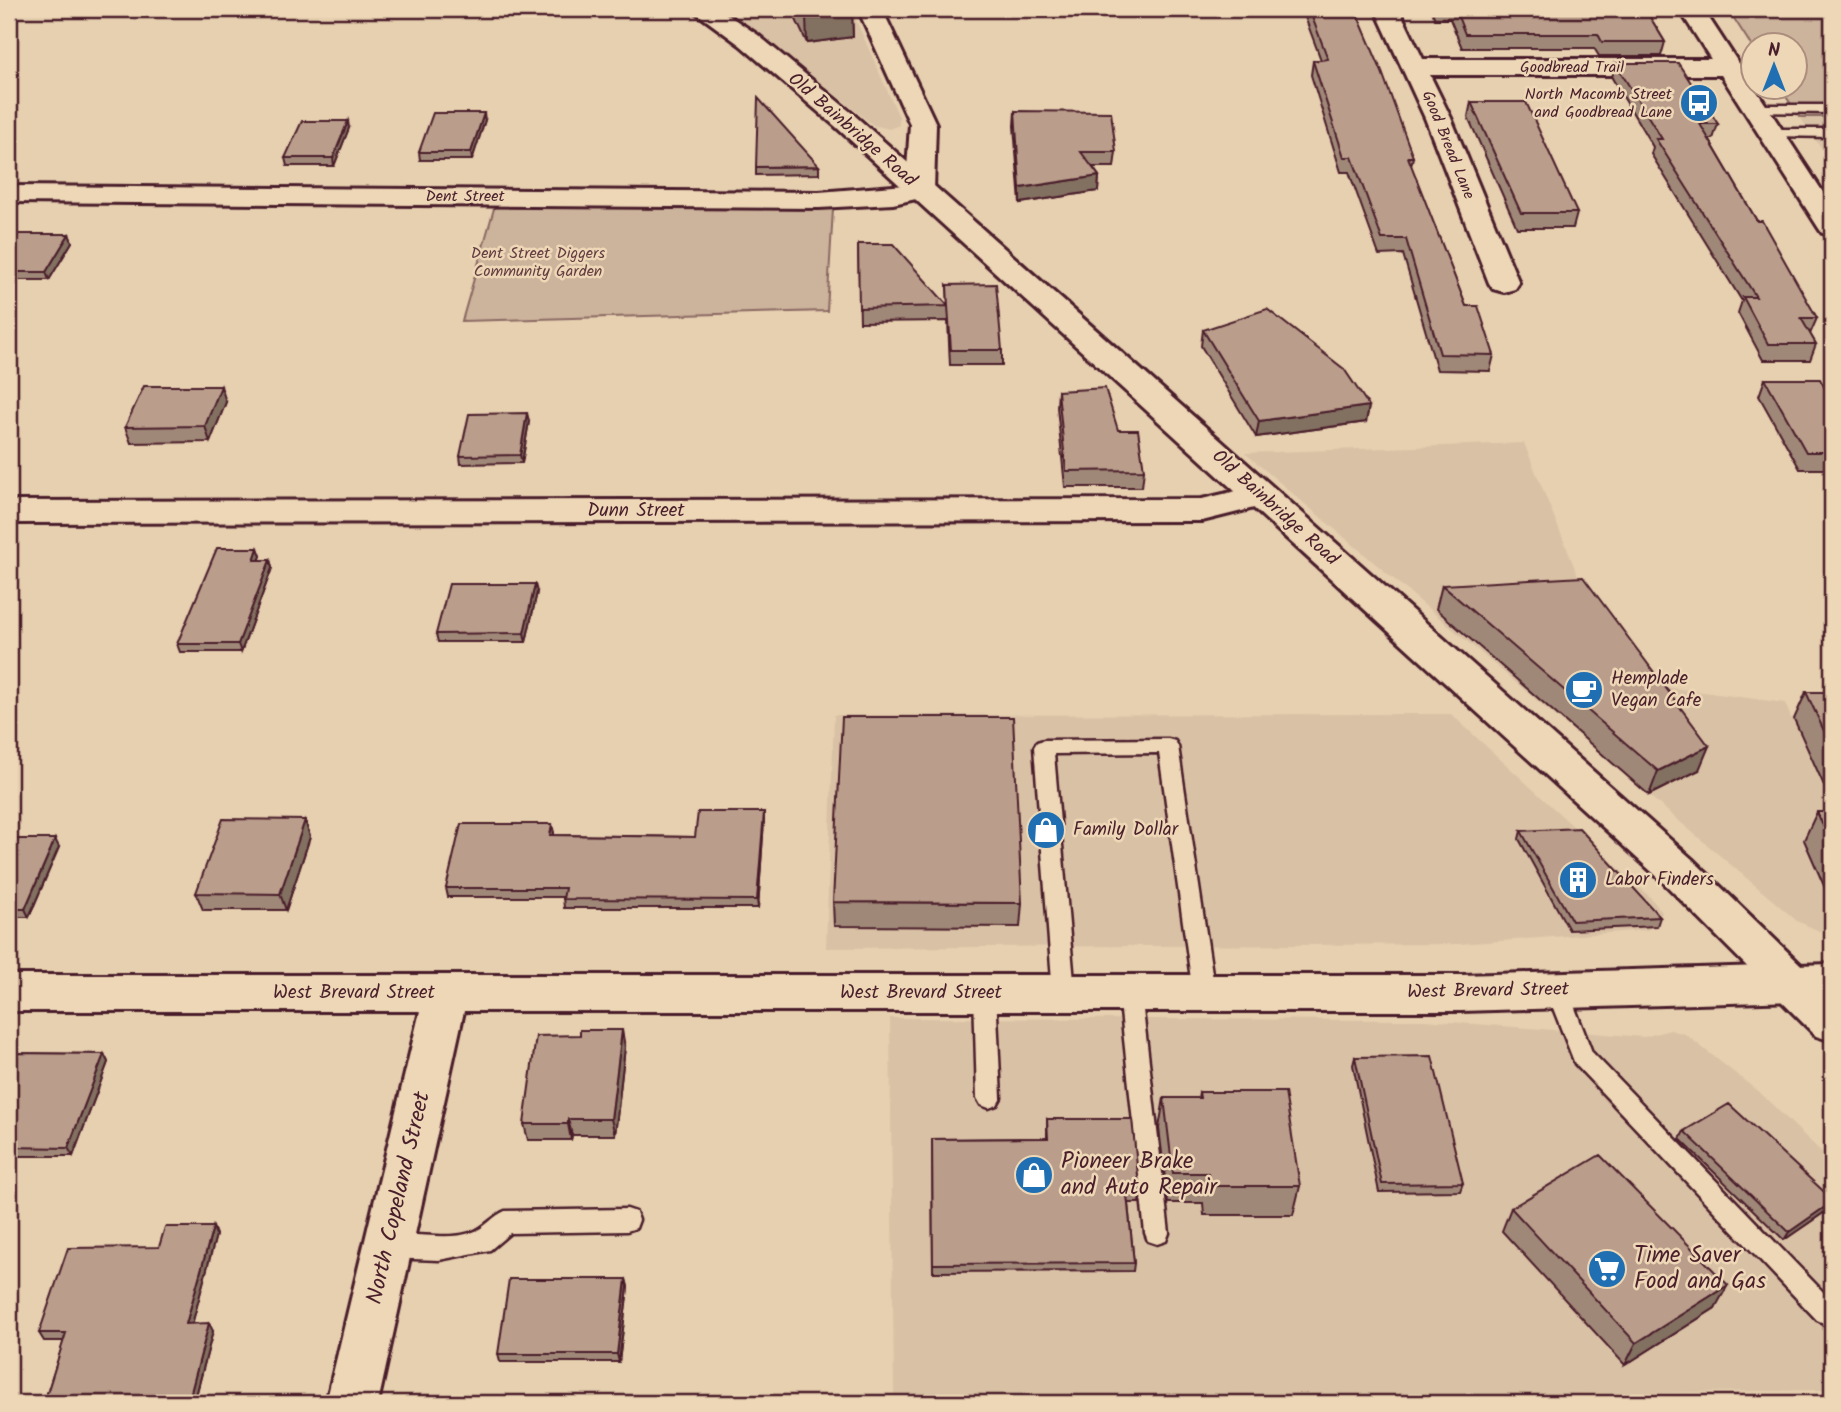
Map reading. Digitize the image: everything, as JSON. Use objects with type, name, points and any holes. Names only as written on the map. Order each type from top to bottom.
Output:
[{"type":"street","name":"Old Bainbridge Road","points":[[703,9],[759,49],[844,120],[1677,870],[1811,982],[1832,1023]]},
{"type":"street","points":[[870,9],[923,124],[920,190]]},
{"type":"street","name":"Good Bread Lane","points":[[1387,9],[1415,67],[1503,283]]},
{"type":"street","points":[[1691,9],[1832,227]]},
{"type":"street","name":"Goodbread Trail","points":[[1415,67],[1729,67]]},
{"type":"street","name":"Dent Street","points":[[9,194],[819,200],[893,197],[920,190]]},
{"type":"street","name":"Dunn Street","points":[[9,512],[1202,510],[1262,496]]},
{"type":"street","name":"West Brevard Street","points":[[9,993],[1462,993],[1811,982]]},
{"type":"street","name":"North Copeland Street","points":[[352,1403],[446,993]]},
{"type":"lane","points":[[1756,109],[1832,109]]},
{"type":"lane","points":[[1772,133],[1832,133]]},
{"type":"lane","points":[[1064,993],[1044,747],[1168,746],[1204,993]]},
{"type":"lane","points":[[1557,990],[1583,1057],[1826,1312],[1832,1307]]},
{"type":"lane","points":[[985,993],[989,1098]]},
{"type":"lane","points":[[1130,993],[1157,1233]]},
{"type":"lane","points":[[388,1247],[439,1249],[481,1242],[505,1222],[627,1220]]},
{"type":"shaded area","points":[[728,9],[851,9],[899,117],[899,125],[889,129],[873,125]]},
{"type":"shaded area","points":[[1800,117],[1832,117],[1832,164]]},
{"type":"shaded area","points":[[1524,443],[1585,593],[1651,685],[1785,703],[1791,718],[1832,718],[1832,931],[1819,931],[1797,921],[1245,453]]},
{"type":"shaded area","points":[[1451,714],[1650,897],[1662,912],[1659,921],[1647,930],[1459,944],[826,948],[834,715]]},
{"type":"shaded area","points":[[890,1018],[1424,1020],[1644,1037],[1670,1030],[1685,1034],[1759,1092],[1832,1162],[1832,1390],[1517,1395],[1518,1401],[894,1395]]},
{"type":"green space","points":[[1728,9],[1832,9],[1832,117],[1800,117],[1790,102],[1810,102],[1810,32],[1743,32]]},
{"type":"green space","name":"Dent Street Diggers Community Garden","points":[[495,205],[833,209],[827,311],[462,321]]},
{"type":"building","points":[[802,9],[850,9],[852,11],[806,17]]},
{"type":"building","points":[[1309,9],[1355,9],[1382,72],[1413,157],[1408,157],[1466,306],[1478,306],[1494,355],[1440,354],[1406,239],[1382,239],[1352,157],[1344,157],[1313,61],[1328,59]]},
{"type":"building","points":[[1455,9],[1645,9],[1665,42],[1602,42],[1598,34],[1465,34]]},
{"type":"building","points":[[1615,63],[1678,63],[1718,124],[1700,124],[1757,221],[1762,221],[1817,318],[1801,318],[1816,344],[1768,344],[1743,297],[1756,297],[1656,139],[1662,139]]},
{"type":"building","points":[[758,98],[819,166],[756,167]]},
{"type":"building","points":[[1471,102],[1526,102],[1577,213],[1521,213]]},
{"type":"building","points":[[1015,111],[1111,112],[1116,152],[1081,152],[1099,176],[1020,188]]},
{"type":"building","points":[[433,113],[484,113],[471,152],[419,152]]},
{"type":"building","points":[[302,121],[348,121],[333,158],[285,158]]},
{"type":"building","points":[[9,234],[69,234],[46,272],[9,272]]},
{"type":"building","points":[[858,244],[893,244],[948,306],[859,308]]},
{"type":"building","points":[[996,284],[1002,350],[951,350],[947,285]]},
{"type":"building","points":[[1267,309],[1344,369],[1369,406],[1259,421],[1203,330]]},
{"type":"building","points":[[1765,379],[1820,379],[1832,401],[1832,452],[1806,452]]},
{"type":"building","points":[[144,386],[221,386],[205,426],[125,427]]},
{"type":"building","points":[[1105,388],[1118,430],[1138,430],[1144,470],[1066,471],[1058,391]]},
{"type":"building","points":[[527,413],[520,455],[460,456],[469,414]]},
{"type":"building","points":[[217,548],[258,548],[254,560],[270,560],[238,644],[177,644]]},
{"type":"building","name":"Hemplade Vegan Cafe","points":[[1583,577],[1709,746],[1658,771],[1442,585]]},
{"type":"building","points":[[449,584],[535,584],[524,633],[436,634]]},
{"type":"building","points":[[1806,692],[1832,692],[1832,748]]},
{"type":"building","points":[[842,717],[1013,717],[1022,903],[833,902]]},
{"type":"building","points":[[698,812],[764,812],[757,900],[563,899],[565,888],[446,888],[461,824],[552,824],[550,835],[695,837]]},
{"type":"building","points":[[1817,812],[1832,812],[1832,846]]},
{"type":"building","points":[[223,819],[305,820],[280,894],[196,893]]},
{"type":"building","name":"Labor Finders","points":[[1579,828],[1660,917],[1572,921],[1521,831]]},
{"type":"building","points":[[9,839],[55,839],[25,909],[9,909]]},
{"type":"building","points":[[580,1030],[622,1030],[611,1119],[568,1119],[568,1124],[524,1124],[536,1036],[580,1035]]},
{"type":"building","points":[[9,1053],[104,1054],[68,1148],[9,1147]]},
{"type":"building","points":[[1432,1056],[1463,1183],[1382,1184],[1355,1057]]},
{"type":"building","points":[[1199,1092],[1285,1092],[1300,1186],[1210,1186],[1208,1173],[1173,1173],[1164,1098],[1200,1098]]},
{"type":"building","points":[[1729,1104],[1832,1199],[1832,1202],[1789,1232],[1684,1131]]},
{"type":"building","name":"Pioneer Brake and Auto Repair","points":[[1047,1119],[1132,1119],[1140,1195],[1127,1195],[1134,1263],[933,1264],[932,1139],[1048,1138]]},
{"type":"building","name":"Time Saver Food and Gas","points":[[1600,1155],[1728,1285],[1636,1343],[1511,1208]]},
{"type":"building","points":[[165,1227],[213,1227],[186,1324],[209,1323],[190,1396],[206,1396],[204,1403],[44,1403],[66,1333],[39,1333],[68,1248],[159,1247]]},
{"type":"building","points":[[509,1279],[626,1279],[617,1354],[498,1354]]},
{"type":"place","name":"North Macomb Street and Goodbread Lane","points":[[1699,103]]},
{"type":"place","name":"Hemplade Vegan Cafe","points":[[1584,690]]},
{"type":"place","name":"Family Dollar","points":[[1046,830]]},
{"type":"place","name":"Labor Finders","points":[[1578,880]]},
{"type":"place","name":"Pioneer Brake and Auto Repair","points":[[1034,1175]]},
{"type":"place","name":"Time Saver Food and Gas","points":[[1607,1269]]}]
